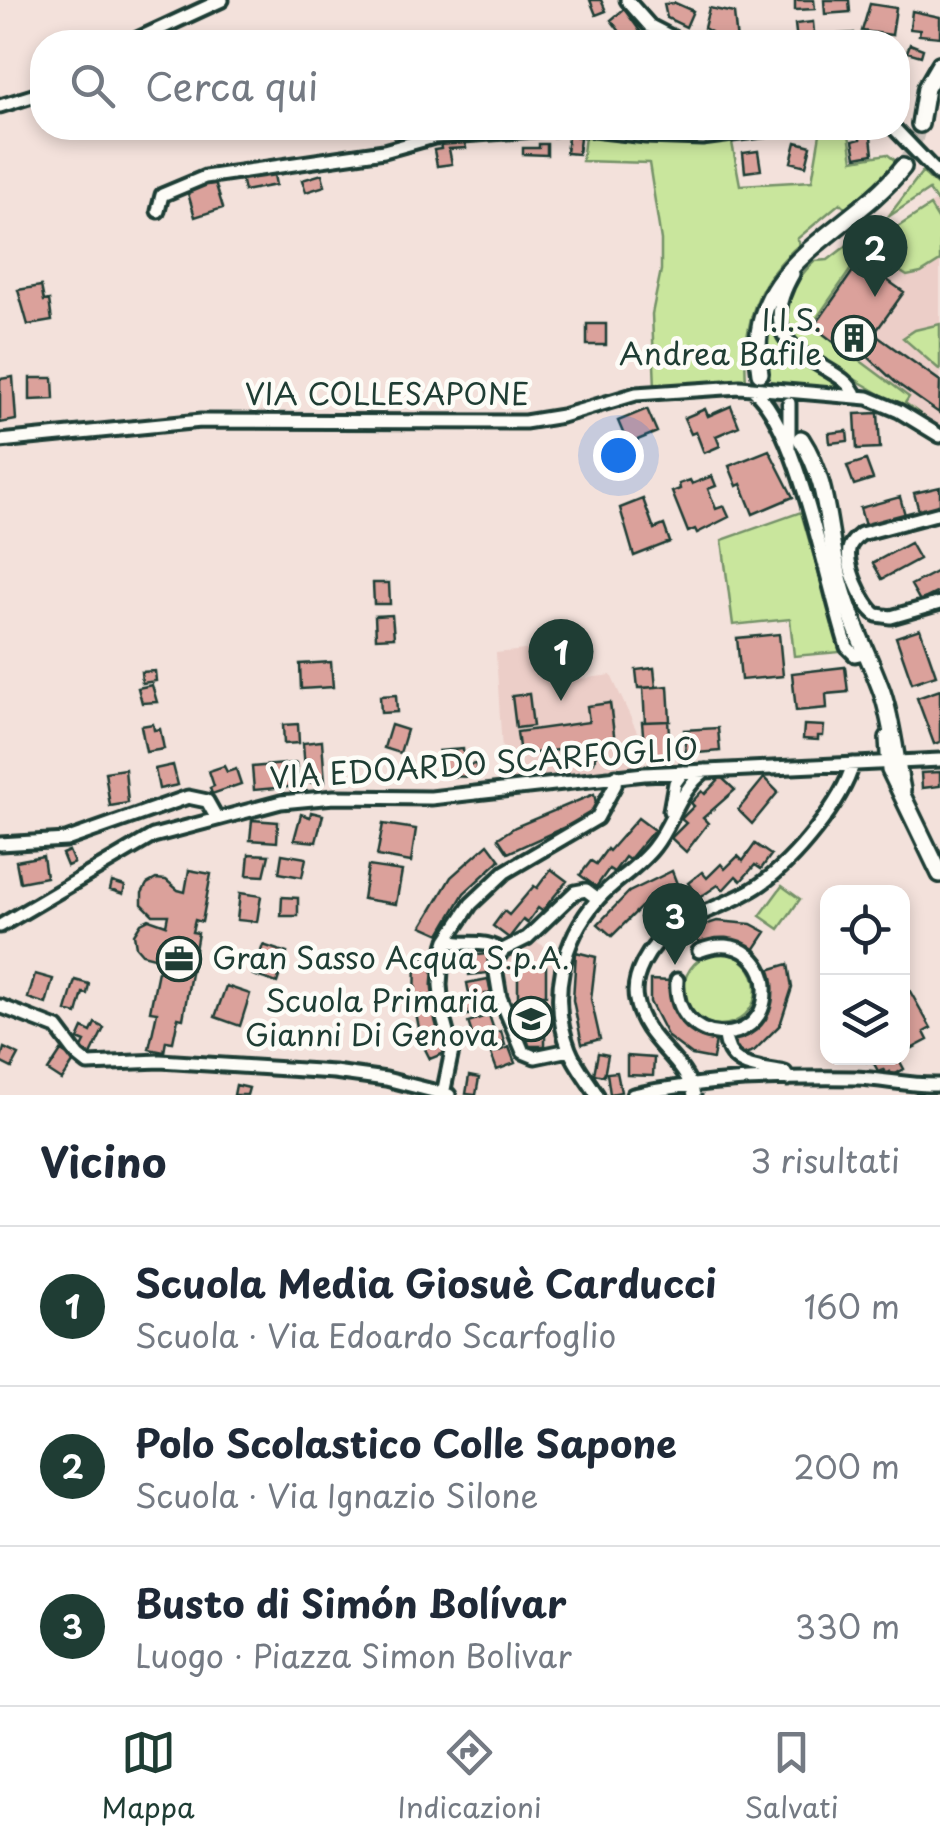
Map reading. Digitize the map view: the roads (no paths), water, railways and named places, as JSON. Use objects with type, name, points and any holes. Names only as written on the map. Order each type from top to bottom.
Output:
[{"type":"street","points":[[157,30],[222,0]]},
{"type":"street","points":[[627,0],[658,30]]},
{"type":"street","points":[[940,64],[926,88],[920,126],[940,83]]},
{"type":"street","points":[[0,106],[30,97]]},
{"type":"street","points":[[158,211],[162,195],[206,177],[384,151],[423,140]]},
{"type":"street","points":[[906,140],[940,176]]},
{"type":"street","points":[[760,373],[758,335],[768,300],[786,272],[810,248],[877,196],[903,167]]},
{"type":"street","points":[[810,248],[785,291],[781,316],[784,330],[798,353],[850,385],[856,397]]},
{"type":"street","points":[[750,387],[768,404],[822,476],[836,569],[864,653],[882,692],[893,763],[940,874]]},
{"type":"street","name":"VIA COLLESAPONE","points":[[0,441],[201,420],[524,422],[562,416],[636,394],[750,387],[856,397],[888,406],[940,436]]},
{"type":"street","points":[[768,404],[778,389],[789,403]]},
{"type":"street","points":[[795,445],[789,403],[798,390]]},
{"type":"street","points":[[940,513],[866,532],[854,540],[848,552],[862,599],[872,612],[886,617],[940,603]]},
{"type":"street","name":"VIA EDOARDO SCARFOGLIO","points":[[0,926],[153,836],[216,816],[291,800],[334,796],[431,798],[667,772],[940,760]]},
{"type":"street","points":[[693,1089],[687,1074],[655,1041],[638,1010],[635,988],[645,960],[672,928],[740,896],[772,874],[825,815],[852,764]]},
{"type":"street","points":[[597,1095],[569,1050],[561,1012],[561,968],[572,940],[598,899],[652,849],[688,790],[705,771]]},
{"type":"street","points":[[667,772],[674,786],[668,820]]},
{"type":"street","points":[[674,786],[686,772],[692,780],[688,790]]},
{"type":"street","points":[[0,1006],[56,1028],[88,1064],[160,1062],[334,1072],[386,1079],[446,1094],[452,1051],[440,985],[447,940],[471,904],[504,872],[597,818],[616,776]]},
{"type":"street","points":[[0,844],[72,839],[188,798],[207,800],[216,816]]},
{"type":"street","points":[[569,1050],[535,1057],[520,1049],[500,997],[495,966],[502,952],[524,940],[577,891],[586,890],[598,899]]},
{"type":"street","points":[[447,940],[456,944],[490,944],[502,952]]},
{"type":"street","points":[[678,980],[677,997],[686,1017],[702,1030],[725,1034],[743,1028],[758,1014],[764,1001],[764,979],[758,965],[742,950],[719,945],[699,951]]},
{"type":"street","points":[[725,1034],[726,1048],[734,1059],[784,1073],[788,1079]]},
{"type":"street","points":[[633,1095],[788,1079],[856,1078],[940,1085]]},
{"type":"tunnel","points":[[903,167],[919,127]]},
{"type":"tunnel","points":[[760,373],[773,403],[801,439]]},
{"type":"place","name":"Polo Scolastico Colle Sapone","points":[[875,297]]},
{"type":"place","name":"I.I.S. Andrea Bafile","points":[[854,338]]},
{"type":"place","name":"Scuola Media Giosuè Carducci","points":[[561,701]]},
{"type":"place","name":"Gran Sasso Acqua S.p.A.","points":[[179,959]]},
{"type":"place","name":"Busto di Simón Bolívar","points":[[675,965]]},
{"type":"place","name":"Scuola Primaria Gianni Di Genova","points":[[531,1019]]}]
